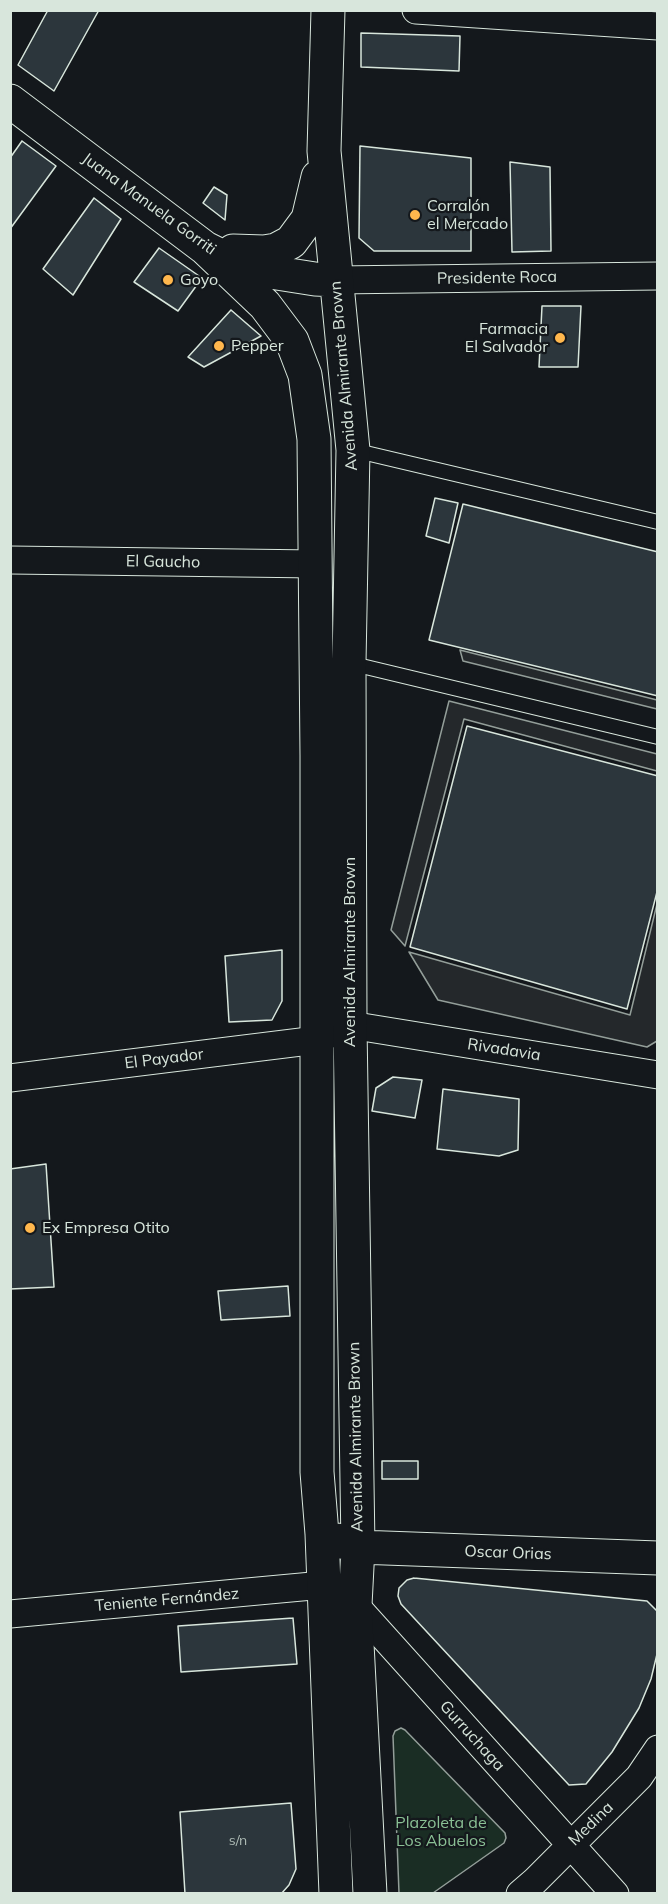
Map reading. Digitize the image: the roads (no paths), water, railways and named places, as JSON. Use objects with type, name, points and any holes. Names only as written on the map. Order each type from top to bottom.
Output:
[{"type":"main road","name":"Avenida Almirante Brown","points":[[328,10],[324,151],[353,450],[349,663],[350,1025],[358,1547],[355,1605],[370,1893]]},
{"type":"main road","name":"Juana Manuela Gorriti","points":[[10,101],[205,248],[235,263],[264,271],[336,280]]},
{"type":"main road","points":[[205,248],[264,252],[276,250],[291,242],[308,219],[324,151]]},
{"type":"main road","name":"Avenida Almirante Brown","points":[[205,248],[265,305],[292,341],[305,375],[314,439],[317,1472],[322,1534],[336,1893]]},
{"type":"main road","name":"Oscar Orias","points":[[322,1534],[358,1547],[657,1558]]},
{"type":"street","points":[[416,10],[657,26]]},
{"type":"street","name":"Presidente Roca","points":[[336,280],[657,276]]},
{"type":"street","name":"El Gaucho","points":[[10,560],[316,564]]},
{"type":"street","name":"El Payador","points":[[10,1078],[317,1040],[350,1025]]},
{"type":"street","name":"Rivadavia","points":[[350,1025],[657,1075]]},
{"type":"street","name":"Gurruchaga","points":[[323,1585],[355,1605],[615,1893]]},
{"type":"street","name":"Teniente Fernández","points":[[10,1614],[323,1585]]},
{"type":"street","name":"Medina","points":[[520,1893],[535,1881],[639,1777],[657,1749]]},
{"type":"lane","points":[[353,450],[657,522]]},
{"type":"lane","points":[[349,663],[657,737]]},
{"type":"place","name":"Corralón el Mercado","points":[[415,215]]},
{"type":"place","name":"Goyo","points":[[168,280]]},
{"type":"place","name":"Farmacia El Salvador","points":[[560,338]]},
{"type":"place","name":"Pepper","points":[[219,346]]},
{"type":"place","name":"Ex Empresa Otito","points":[[30,1228]]},
{"type":"park label","name":"Plazoleta de Los Abuelos","points":[[441,1832]]}]
